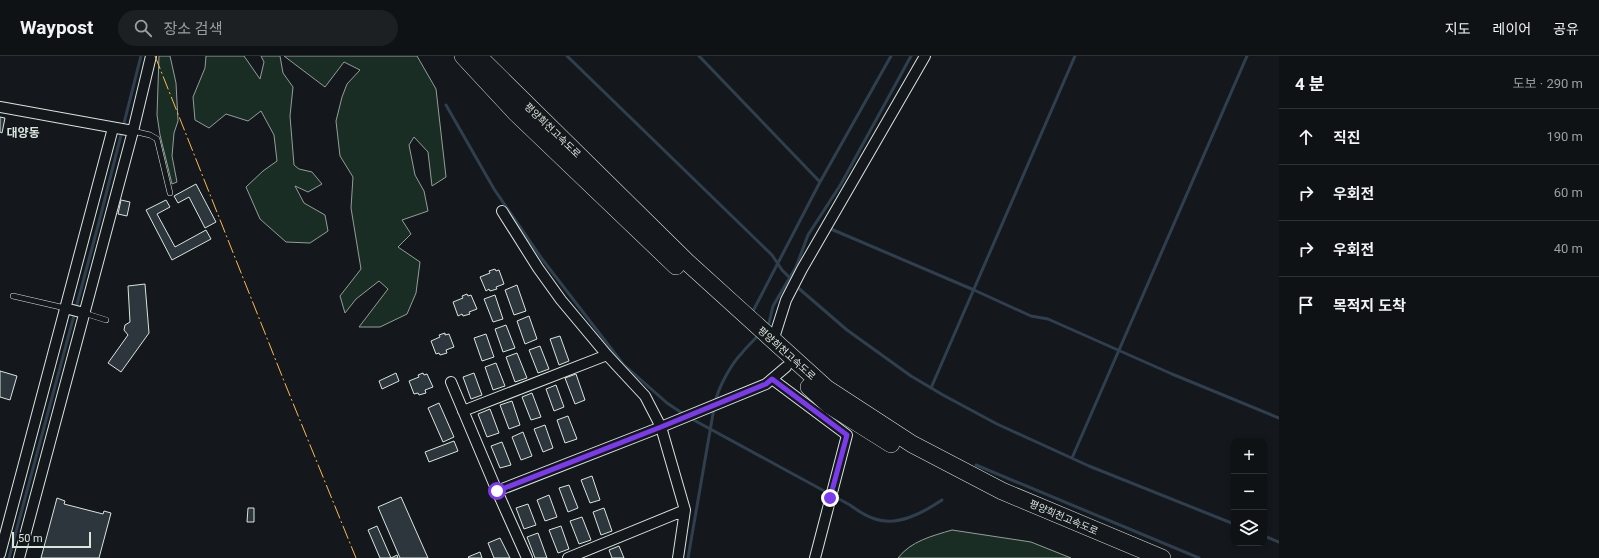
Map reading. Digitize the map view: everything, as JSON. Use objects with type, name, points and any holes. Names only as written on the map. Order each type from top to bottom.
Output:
[{"type":"highway","name":"평양희천고속도로","points":[[463,56],[515,112],[761,336],[826,388],[912,444],[1002,491],[1162,558]]},
{"type":"highway","name":"평양희천고속도로","points":[[478,56],[761,336],[786,367],[829,405],[870,432],[915,458],[1004,504],[1133,558]]},
{"type":"street","points":[[19,558],[133,131],[151,56]]},
{"type":"street","points":[[761,336],[779,317],[794,283],[814,246],[924,56]]},
{"type":"street","points":[[0,107],[133,131]]},
{"type":"street","points":[[0,554],[113,128]]},
{"type":"street","points":[[502,211],[538,268],[561,300],[607,355],[645,396],[661,427],[685,510],[678,558]]},
{"type":"street","points":[[65,308],[84,313]]},
{"type":"street","points":[[463,411],[607,355]]},
{"type":"street","points":[[497,491],[766,384],[786,367]]},
{"type":"street","points":[[772,379],[847,435],[815,558]]},
{"type":"street","points":[[451,382],[527,558]]},
{"type":"street","points":[[568,558],[685,510]]},
{"type":"lane","points":[[133,131],[150,135],[157,139],[170,193]]},
{"type":"lane","points":[[13,296],[65,308]]},
{"type":"lane","points":[[84,313],[106,320]]},
{"type":"green space","points":[[159,56],[170,56],[176,83],[178,121],[174,133],[172,156],[177,182],[172,184],[160,135],[157,115]]},
{"type":"green space","points":[[206,56],[244,56],[260,79],[264,62],[261,56],[280,56],[283,73],[293,87],[290,116],[294,165],[299,169],[312,172],[322,184],[308,192],[295,186],[304,203],[325,215],[328,231],[310,243],[286,242],[260,219],[246,187],[263,171],[277,161],[274,135],[261,111],[248,121],[226,114],[209,128],[195,120],[193,97],[205,68]]},
{"type":"green space","points":[[284,56],[417,56],[436,89],[446,177],[432,186],[428,152],[414,137],[409,145],[415,175],[424,191],[428,211],[402,220],[411,234],[398,247],[420,262],[416,293],[407,314],[380,327],[359,327],[388,289],[379,281],[356,299],[345,313],[340,296],[361,269],[351,208],[353,177],[340,156],[336,121],[347,84],[360,70],[344,62],[325,87]]},
{"type":"green space","points":[[952,530],[1031,542],[1071,558],[898,558],[909,547],[916,543]]},
{"type":"building","points":[[0,117],[5,118],[2,133],[0,132]]},
{"type":"building","points":[[196,184],[216,222],[205,228],[189,197],[178,203],[174,196]]},
{"type":"building","points":[[121,200],[130,202],[127,216],[118,214]]},
{"type":"building","points":[[166,200],[170,207],[157,214],[175,247],[206,230],[211,239],[172,260],[146,210]]},
{"type":"building","points":[[495,269],[496,271],[499,270],[504,284],[496,287],[497,289],[490,291],[489,289],[486,291],[480,277]]},
{"type":"building","points":[[145,284],[149,333],[121,372],[108,363],[128,335],[124,330],[125,325],[130,322],[128,286]]},
{"type":"building","points":[[517,285],[526,311],[514,315],[505,290]]},
{"type":"building","points":[[467,294],[468,296],[471,295],[477,309],[469,312],[470,314],[463,316],[462,314],[458,316],[453,302],[463,298],[462,296]]},
{"type":"building","points":[[495,295],[503,319],[493,322],[484,299]]},
{"type":"building","points":[[529,316],[537,339],[525,344],[517,321]]},
{"type":"building","points":[[506,325],[515,348],[503,352],[495,329]]},
{"type":"building","points":[[445,333],[445,335],[449,334],[454,347],[446,350],[447,353],[440,355],[439,353],[436,354],[431,341],[440,337],[439,335]]},
{"type":"building","points":[[486,334],[494,357],[482,361],[474,338]]},
{"type":"building","points":[[560,336],[569,361],[559,365],[550,339]]},
{"type":"building","points":[[540,346],[549,369],[538,373],[529,350]]},
{"type":"building","points":[[517,353],[527,378],[515,382],[506,357]]},
{"type":"building","points":[[496,363],[505,386],[493,390],[485,367]]},
{"type":"building","points":[[0,371],[17,376],[10,400],[0,397]]},
{"type":"building","points":[[396,373],[399,381],[382,389],[379,381]]},
{"type":"building","points":[[423,373],[424,375],[427,374],[433,387],[425,390],[426,393],[419,395],[418,393],[414,394],[409,381],[419,377],[418,375]]},
{"type":"building","points":[[474,373],[482,395],[471,399],[463,377]]},
{"type":"building","points":[[576,374],[585,400],[575,404],[565,378]]},
{"type":"building","points":[[556,385],[564,407],[554,411],[546,389]]},
{"type":"building","points":[[532,393],[541,417],[531,420],[522,397]]},
{"type":"building","points":[[512,401],[520,425],[509,429],[500,405]]},
{"type":"building","points":[[439,403],[454,437],[443,442],[428,408]]},
{"type":"building","points":[[490,409],[499,433],[487,437],[478,414]]},
{"type":"building","points":[[568,416],[577,439],[565,443],[557,420]]},
{"type":"building","points":[[545,425],[553,448],[543,452],[534,429]]},
{"type":"building","points":[[523,432],[532,456],[521,460],[512,437]]},
{"type":"building","points":[[454,441],[458,451],[429,462],[425,452]]},
{"type":"building","points":[[502,442],[511,465],[500,468],[491,446]]},
{"type":"building","points":[[592,476],[600,500],[590,503],[581,480]]},
{"type":"building","points":[[569,485],[578,508],[568,512],[559,488]]},
{"type":"building","points":[[549,495],[557,517],[545,521],[537,500]]},
{"type":"building","points":[[401,497],[428,558],[400,558],[378,507]]},
{"type":"building","points":[[57,498],[65,501],[64,504],[103,514],[104,511],[111,513],[99,558],[41,558]]},
{"type":"building","points":[[528,504],[536,525],[524,529],[516,508]]},
{"type":"building","points":[[248,508],[254,508],[254,522],[247,522]]},
{"type":"building","points":[[604,508],[612,531],[601,535],[593,512]]},
{"type":"building","points":[[582,517],[591,540],[579,544],[570,521]]},
{"type":"building","points":[[377,526],[391,558],[380,558],[368,530]]},
{"type":"building","points":[[561,526],[569,549],[558,553],[549,530]]},
{"type":"building","points":[[538,533],[547,558],[535,558],[527,537]]},
{"type":"building","points":[[500,538],[510,558],[494,558],[488,543]]},
{"type":"building","points":[[619,546],[624,558],[612,558],[609,550]]},
{"type":"building","points":[[480,552],[482,558],[468,557]]},
{"type":"building","points":[[397,555],[398,558],[391,558]]},
{"type":"waterway","points":[[9,558],[99,222],[141,56]]},
{"type":"waterway","points":[[567,56],[772,255],[782,270],[793,281]]},
{"type":"waterway","points":[[699,56],[820,182]]},
{"type":"waterway","points":[[752,313],[820,182],[891,56]]},
{"type":"waterway","points":[[766,327],[769,323],[773,306],[796,267],[808,235],[841,184],[911,56]]},
{"type":"waterway","points":[[931,388],[1075,56]]},
{"type":"waterway","points":[[1072,458],[1247,56]]},
{"type":"waterway","points":[[446,105],[494,189],[542,259],[623,364],[667,403],[685,415]]},
{"type":"waterway","points":[[831,229],[1031,316],[1048,319],[1172,374],[1279,418]]},
{"type":"waterway","points":[[796,286],[847,330],[911,376],[943,395],[997,424],[1089,466],[1231,523]]},
{"type":"waterway","points":[[715,403],[719,390],[729,370],[759,334]]},
{"type":"waterway","points":[[688,558],[714,408]]},
{"type":"waterway","points":[[690,418],[850,505],[865,515],[875,519],[884,521],[902,520],[919,513],[942,500]]},
{"type":"waterway","points":[[976,465],[1199,558]]},
{"type":"waterway","points":[[1267,537],[1279,542]]},
{"type":"power","points":[[155,56],[356,558]]},
{"type":"district","name":"대양동","points":[[23,133]]},
{"type":"route","points":[[497,491],[661,427],[766,384],[772,379],[847,435],[830,498]]}]
